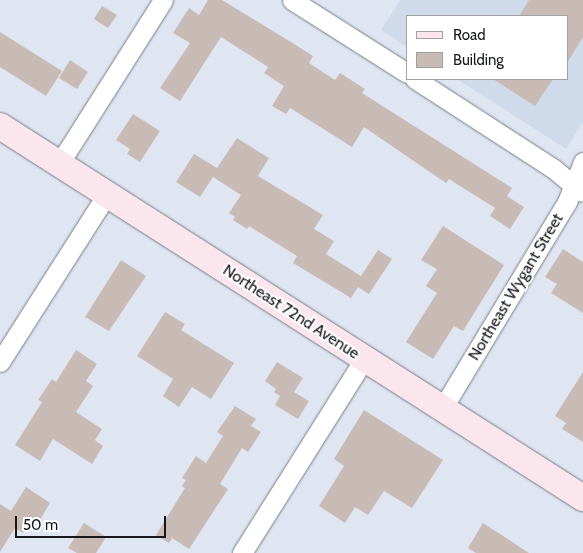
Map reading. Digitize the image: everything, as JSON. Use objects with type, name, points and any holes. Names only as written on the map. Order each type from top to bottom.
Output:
[{"type":"street","points":[[59,164],[163,0]]},
{"type":"street","points":[[292,0],[406,72]]},
{"type":"street","points":[[417,80],[554,169],[578,190]]},
{"type":"street","name":"Northeast 72nd Avenue","points":[[0,126],[583,498]]},
{"type":"street","name":"Northeast Wygant Street","points":[[442,408],[567,202],[578,190],[583,162]]},
{"type":"street","points":[[0,362],[107,194]]},
{"type":"street","points":[[242,553],[364,359]]},
{"type":"shaded area","points":[[400,0],[583,0],[583,122],[566,149],[459,80],[568,80],[568,15],[406,15],[406,46],[381,30]]},
{"type":"building","points":[[208,0],[222,0],[291,42],[313,56],[309,63],[335,80],[340,73],[365,89],[362,93],[512,188],[507,196],[524,207],[510,229],[490,216],[495,208],[449,179],[446,183],[364,127],[352,147],[290,108],[286,114],[272,106],[284,86],[264,73],[268,67],[221,37],[180,101],[160,88],[190,43],[173,33],[189,8],[199,15]]},
{"type":"building","points":[[529,0],[583,0],[583,37],[568,61],[568,15],[520,15]]},
{"type":"building","points":[[102,6],[117,15],[108,28],[94,19]]},
{"type":"building","points":[[0,32],[62,71],[46,96],[0,67]]},
{"type":"building","points":[[70,60],[88,72],[77,89],[59,78]]},
{"type":"building","points":[[495,80],[552,80],[535,106]]},
{"type":"building","points":[[133,114],[160,131],[140,162],[127,154],[130,149],[116,140]]},
{"type":"building","points":[[237,138],[269,158],[258,176],[323,215],[314,229],[334,241],[326,254],[361,276],[378,250],[392,259],[369,294],[358,287],[351,298],[293,263],[297,256],[249,226],[247,229],[233,220],[235,217],[229,213],[241,195],[213,177],[200,197],[176,182],[194,154],[217,168]]},
{"type":"building","points":[[443,226],[504,265],[463,331],[454,326],[433,359],[406,342],[437,293],[426,286],[437,269],[421,260]]},
{"type":"building","points":[[563,249],[583,262],[583,313],[551,293],[557,284],[545,277]]},
{"type":"building","points":[[121,260],[146,276],[109,331],[85,317]]},
{"type":"building","points":[[165,312],[185,324],[181,330],[234,363],[211,399],[192,387],[179,407],[163,396],[173,379],[137,356]]},
{"type":"building","points":[[76,350],[97,364],[86,381],[93,386],[76,412],[102,429],[95,440],[103,446],[92,464],[53,439],[40,461],[15,445],[42,402],[38,400],[52,379],[56,382]]},
{"type":"building","points":[[277,362],[303,378],[294,392],[309,401],[298,419],[275,405],[280,396],[274,392],[276,389],[265,381]]},
{"type":"building","points":[[583,372],[583,442],[562,429],[566,423],[555,416]]},
{"type":"building","points":[[235,406],[256,419],[251,426],[261,432],[248,452],[242,448],[220,484],[228,489],[189,549],[172,538],[169,543],[156,535],[185,488],[182,486],[186,480],[182,478],[196,456],[206,463],[223,436],[217,432]]},
{"type":"building","points":[[364,410],[443,460],[412,508],[384,491],[368,515],[355,507],[345,523],[319,506],[344,466],[334,459]]},
{"type":"building","points":[[26,487],[50,503],[38,523],[32,519],[23,533],[15,528],[0,552],[0,504],[11,511]]},
{"type":"building","points":[[84,523],[106,537],[96,553],[77,553],[68,548]]},
{"type":"building","points":[[483,523],[529,553],[476,553],[468,548]]}]
